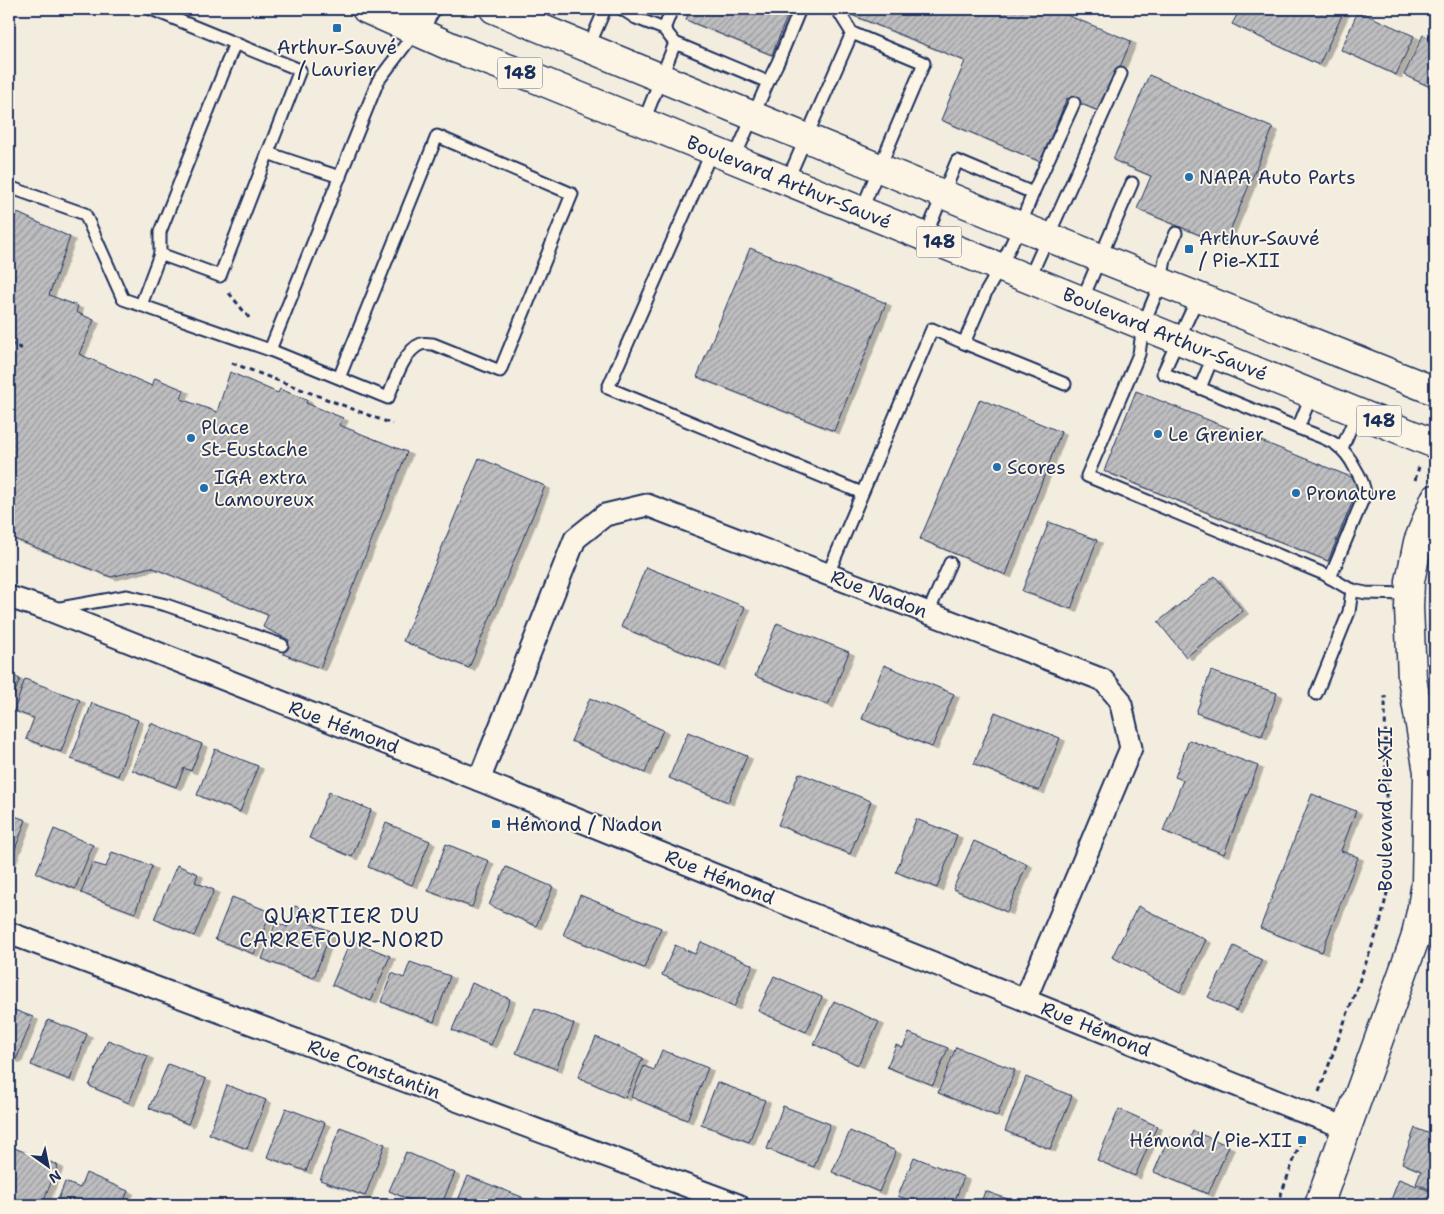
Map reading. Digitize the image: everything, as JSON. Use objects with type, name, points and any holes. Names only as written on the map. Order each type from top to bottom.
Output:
[{"type":"main road","name":"Boulevard Arthur-Sauvé","points":[[366,9],[423,20],[642,123],[1435,444]]},
{"type":"main road","name":"148","points":[[494,9],[1020,226],[1435,391]]},
{"type":"main road","name":"Boulevard Pie-XII","points":[[1431,772],[1412,678],[1409,594],[1414,558],[1435,499]]},
{"type":"main road","name":"Boulevard Pie-XII","points":[[1319,1205],[1419,924],[1426,883],[1431,772],[1435,737]]},
{"type":"street","name":"Rue Nadon","points":[[479,780],[575,539],[605,515],[647,504],[1103,680],[1120,700],[1131,748],[1025,1000]]},
{"type":"street","name":"Rue Hémond","points":[[9,597],[49,610],[479,780],[1347,1128]]},
{"type":"street","name":"Rue Constantin","points":[[9,933],[738,1205]]},
{"type":"lane","points":[[151,9],[300,70],[220,276],[160,254]]},
{"type":"lane","points":[[588,48],[605,9]]},
{"type":"lane","points":[[622,9],[636,18],[664,28],[675,43],[768,82]]},
{"type":"lane","points":[[664,28],[672,9]]},
{"type":"lane","points":[[800,9],[753,117],[723,155],[608,388],[862,493]]},
{"type":"lane","points":[[837,9],[852,33],[924,63],[861,211]]},
{"type":"lane","points":[[270,350],[378,81],[423,20]]},
{"type":"lane","points":[[787,181],[852,33]]},
{"type":"lane","points":[[141,305],[160,254],[160,232],[235,43]]},
{"type":"lane","points":[[642,123],[675,43]]},
{"type":"lane","points":[[1029,279],[1121,74]]},
{"type":"lane","points":[[964,342],[986,292],[1020,226],[1074,103]]},
{"type":"lane","points":[[9,187],[85,214],[124,299],[270,350],[388,398],[406,357],[410,351],[421,344],[433,344],[500,371],[572,194],[437,136],[339,378]]},
{"type":"lane","points":[[268,153],[300,166],[314,168],[340,177]]},
{"type":"lane","points":[[925,236],[957,161],[1033,193]]},
{"type":"lane","points":[[1082,300],[1132,183]]},
{"type":"lane","points":[[1176,234],[1164,259],[1161,282],[1143,325],[1139,354],[1087,476],[1317,571],[1352,590],[1366,593],[1409,594]]},
{"type":"lane","points":[[1198,296],[1163,373],[1342,448],[1350,457],[1361,478],[1365,494],[1330,578]]},
{"type":"lane","points":[[828,574],[932,329],[1065,384]]},
{"type":"lane","points":[[1200,388],[1214,354]]},
{"type":"lane","points":[[1298,428],[1312,394]]},
{"type":"lane","points":[[1342,448],[1357,412]]},
{"type":"lane","points":[[928,613],[950,563]]},
{"type":"lane","points":[[1316,694],[1349,612],[1352,590]]},
{"type":"lane","points":[[49,610],[127,596],[166,605],[282,645]]},
{"type":"path","points":[[224,288],[250,319]]},
{"type":"path","points":[[9,343],[23,349]]},
{"type":"path","points":[[232,363],[392,424]]},
{"type":"path","name":"Boulevard Pie-XII","points":[[1322,1083],[1380,924],[1387,893],[1385,693]]},
{"type":"path","points":[[1277,1205],[1302,1140]]},
{"type":"shaded area","points":[[1435,564],[1435,658],[1430,658],[1429,605]]},
{"type":"building","points":[[690,9],[790,9],[772,55],[686,20]]},
{"type":"building","points":[[848,9],[1052,9],[1131,41],[1101,112],[1067,98],[1041,162],[941,120],[965,61],[847,13]]},
{"type":"building","points":[[1223,9],[1345,9],[1319,65],[1232,24],[1237,15]]},
{"type":"building","points":[[1358,11],[1414,36],[1396,75],[1341,50]]},
{"type":"building","points":[[1423,35],[1435,40],[1435,89],[1404,75]]},
{"type":"building","points":[[1149,75],[1273,128],[1224,245],[1137,209],[1151,176],[1113,160]]},
{"type":"building","name":"Place St-Eustache","points":[[9,209],[70,237],[49,295],[78,306],[76,312],[94,320],[79,354],[152,386],[155,378],[184,390],[181,399],[217,412],[230,372],[278,393],[280,389],[307,400],[306,403],[343,418],[339,425],[407,452],[320,668],[283,654],[289,640],[263,627],[268,615],[151,567],[111,577],[9,537]]},
{"type":"building","points":[[750,248],[886,303],[834,431],[697,377]]},
{"type":"building","points":[[1136,391],[1361,481],[1328,561],[1104,471]]},
{"type":"building","points":[[980,399],[1061,432],[1006,575],[920,539]]},
{"type":"building","points":[[479,458],[545,486],[469,668],[403,641]]},
{"type":"building","points":[[1049,522],[1097,540],[1071,609],[1022,591]]},
{"type":"building","points":[[646,567],[745,607],[720,667],[621,627]]},
{"type":"building","points":[[1215,576],[1243,611],[1186,657],[1158,622]]},
{"type":"building","points":[[777,623],[849,652],[828,705],[755,676]]},
{"type":"building","points":[[884,665],[954,694],[932,747],[862,719]]},
{"type":"building","points":[[1211,671],[1277,693],[1262,736],[1196,713]]},
{"type":"building","points":[[9,674],[20,679],[9,707]]},
{"type":"building","points":[[25,679],[80,700],[61,752],[26,739],[34,718],[14,711]]},
{"type":"building","points":[[590,698],[663,730],[645,773],[571,741]]},
{"type":"building","points":[[92,703],[138,720],[118,776],[71,759]]},
{"type":"building","points":[[995,712],[1060,738],[1039,791],[974,764]]},
{"type":"building","points":[[151,723],[202,744],[191,771],[184,768],[176,787],[132,770]]},
{"type":"building","points":[[688,732],[747,756],[728,802],[669,778]]},
{"type":"building","points":[[1189,740],[1258,766],[1224,854],[1163,831],[1183,780],[1175,777]]},
{"type":"building","points":[[215,749],[258,766],[240,812],[197,795]]},
{"type":"building","points":[[799,773],[871,801],[850,854],[778,825]]},
{"type":"building","points":[[329,792],[371,810],[352,857],[309,838]]},
{"type":"building","points":[[1312,794],[1356,811],[1341,851],[1358,857],[1322,952],[1260,928]]},
{"type":"building","points":[[9,814],[26,820],[9,865]]},
{"type":"building","points":[[916,819],[957,835],[937,888],[896,872]]},
{"type":"building","points":[[386,823],[430,841],[412,885],[368,867]]},
{"type":"building","points":[[54,829],[93,845],[75,889],[36,873]]},
{"type":"building","points":[[974,841],[1027,864],[1007,912],[953,889]]},
{"type":"building","points":[[446,844],[489,861],[472,907],[428,891]]},
{"type":"building","points":[[112,852],[152,866],[135,913],[81,893],[92,863],[106,867]]},
{"type":"building","points":[[177,865],[198,874],[195,882],[214,890],[194,936],[154,919]]},
{"type":"building","points":[[506,867],[553,887],[536,926],[489,905]]},
{"type":"building","points":[[580,895],[661,928],[644,968],[563,935]]},
{"type":"building","points":[[232,897],[271,912],[254,954],[215,939]]},
{"type":"building","points":[[295,906],[313,913],[309,923],[331,931],[314,978],[262,959],[276,922],[287,927]]},
{"type":"building","points":[[1138,906],[1206,940],[1180,992],[1112,957]]},
{"type":"building","points":[[351,940],[390,956],[371,1001],[332,985]]},
{"type":"building","points":[[701,942],[753,965],[734,1007],[662,975],[675,945],[695,954]]},
{"type":"building","points":[[1234,946],[1262,960],[1236,1011],[1208,997]]},
{"type":"building","points":[[410,962],[450,976],[434,1022],[381,1002],[392,973],[404,978]]},
{"type":"building","points":[[774,976],[822,997],[806,1032],[758,1011]]},
{"type":"building","points":[[472,983],[510,999],[491,1045],[452,1030]]},
{"type":"building","points":[[834,1001],[879,1022],[858,1065],[814,1044]]},
{"type":"building","points":[[9,1008],[33,1017],[16,1060],[9,1058]]},
{"type":"building","points":[[535,1008],[574,1024],[556,1069],[516,1053]]},
{"type":"building","points":[[48,1020],[87,1034],[70,1080],[31,1065]]},
{"type":"building","points":[[909,1033],[948,1048],[933,1085],[887,1067],[896,1045],[903,1048]]},
{"type":"building","points":[[596,1037],[643,1058],[625,1098],[578,1077]]},
{"type":"building","points":[[108,1040],[148,1056],[129,1103],[89,1086]]},
{"type":"building","points":[[956,1047],[1015,1070],[997,1116],[938,1093]]},
{"type":"building","points":[[662,1050],[708,1068],[687,1120],[631,1097],[644,1066],[654,1070]]},
{"type":"building","points":[[168,1064],[206,1079],[188,1124],[149,1108]]},
{"type":"building","points":[[1026,1077],[1072,1096],[1050,1149],[1005,1131]]},
{"type":"building","points":[[717,1082],[765,1100],[749,1142],[701,1124]]},
{"type":"building","points":[[1435,1084],[1435,1101],[1430,1099]]},
{"type":"building","points":[[227,1085],[266,1100],[247,1149],[209,1134]]},
{"type":"building","points":[[783,1106],[830,1124],[814,1167],[767,1149]]},
{"type":"building","points":[[286,1108],[325,1123],[306,1171],[267,1157]]},
{"type":"building","points":[[1119,1109],[1157,1126],[1135,1176],[1097,1160]]},
{"type":"building","points":[[340,1127],[385,1144],[365,1196],[320,1180]]},
{"type":"building","points":[[1415,1128],[1435,1136],[1435,1191],[1416,1184],[1421,1171],[1402,1163]]},
{"type":"building","points":[[850,1131],[896,1151],[879,1192],[832,1172]]},
{"type":"building","points":[[1193,1131],[1229,1146],[1208,1194],[1154,1172],[1169,1137],[1187,1144]]},
{"type":"building","points":[[9,1146],[58,1165],[42,1205],[22,1205],[9,1200]]},
{"type":"building","points":[[406,1152],[455,1173],[441,1205],[422,1205],[389,1191]]},
{"type":"building","points":[[914,1157],[964,1177],[953,1205],[921,1205],[898,1196]]},
{"type":"building","points":[[86,1173],[128,1191],[122,1205],[56,1205],[65,1182],[80,1188]]},
{"type":"building","points":[[468,1176],[522,1197],[518,1205],[456,1205]]},
{"type":"building","points":[[1399,1179],[1435,1193],[1435,1205],[1389,1205]]},
{"type":"building","points":[[985,1191],[1024,1205],[980,1205]]},
{"type":"building","points":[[536,1197],[557,1205],[533,1205]]},
{"type":"building","points":[[149,1198],[168,1205],[146,1205]]},
{"type":"place","name":"Arthur-Sauvé / Laurier","points":[[337,28]]},
{"type":"place","name":"NAPA Auto Parts","points":[[1189,177]]},
{"type":"place","name":"Arthur-Sauvé / Pie-XII","points":[[1189,249]]},
{"type":"place","name":"Le Grenier","points":[[1158,434]]},
{"type":"place","name":"Place St-Eustache","points":[[191,438]]},
{"type":"place","name":"Scores","points":[[997,467]]},
{"type":"place","name":"IGA extra Lamoureux","points":[[204,488]]},
{"type":"place","name":"Pronature","points":[[1296,493]]},
{"type":"place","name":"Hémond / Nadon","points":[[496,824]]},
{"type":"place","name":"Hémond / Pie-XII","points":[[1302,1140]]},
{"type":"district","name":"QUARTIER DU CARREFOUR-NORD","points":[[342,928]]}]
